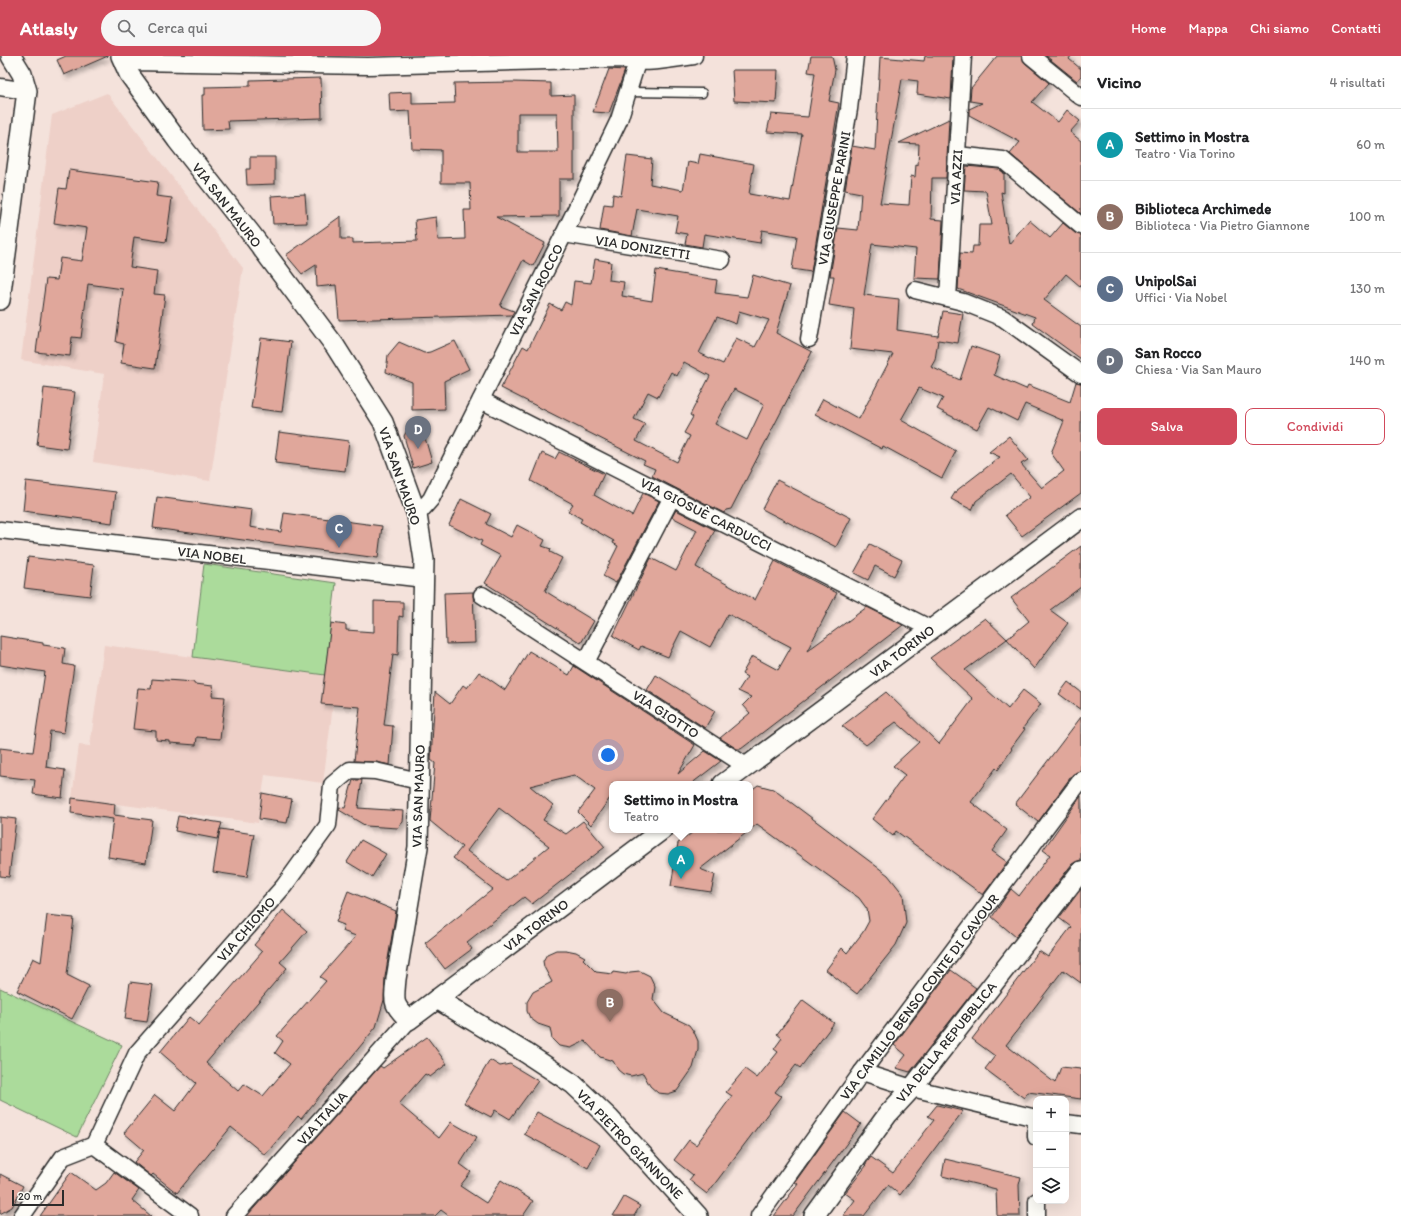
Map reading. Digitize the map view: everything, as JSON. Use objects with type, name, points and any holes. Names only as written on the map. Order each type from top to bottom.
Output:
[{"type":"street","points":[[0,300],[27,91],[22,74],[12,56]]},
{"type":"street","points":[[122,60],[133,62],[368,66],[619,60],[638,60],[652,63],[694,56]]},
{"type":"street","name":"VIA GIUSEPPE PARINI","points":[[809,339],[849,108],[855,56]]},
{"type":"street","name":"VIA AZZI","points":[[948,298],[963,56]]},
{"type":"street","points":[[1031,56],[1081,97]]},
{"type":"street","name":"VIA SAN MAURO","points":[[122,60],[176,140],[252,235],[335,346],[382,422],[417,515],[424,560],[418,847],[394,998],[397,1009],[409,1020]]},
{"type":"street","name":"VIA SAN ROCCO","points":[[417,515],[431,499],[564,234],[619,120],[638,60]]},
{"type":"street","points":[[0,87],[27,91]]},
{"type":"street","points":[[957,155],[1003,160],[1081,226]]},
{"type":"street","name":"VIA DONIZETTI","points":[[564,234],[722,260]]},
{"type":"street","points":[[915,290],[948,298],[1003,318],[1081,374]]},
{"type":"street","name":"VIA GIOSUÈ CARDUCCI","points":[[481,400],[931,629]]},
{"type":"street","points":[[586,662],[672,497]]},
{"type":"street","name":"VIA TORINO","points":[[727,781],[1081,518]]},
{"type":"street","name":"VIA NOBEL","points":[[0,530],[424,579]]},
{"type":"street","name":"VIA GIOTTO","points":[[482,595],[746,766]]},
{"type":"street","name":"VIA CHIOMO","points":[[94,1145],[137,1054],[284,886],[328,825],[332,784],[350,770],[375,770],[419,780]]},
{"type":"street","name":"VIA CAMILLO BENSO CONTE DI CAVOUR","points":[[759,1216],[862,1072],[1081,780]]},
{"type":"street","name":"VIA TORINO","points":[[409,1020],[658,833]]},
{"type":"street","name":"VIA DELLA REPUBBLICA","points":[[814,1216],[888,1114],[912,1088],[1081,871]]},
{"type":"street","name":"VIA PIETRO GIANNONE","points":[[437,999],[526,1053],[573,1084],[609,1118],[698,1216]]},
{"type":"street","name":"VIA ITALIA","points":[[234,1216],[409,1020]]},
{"type":"street","points":[[862,1072],[912,1088],[1033,1117]]},
{"type":"street","points":[[1069,1123],[1081,1125]]},
{"type":"street","points":[[22,1216],[63,1157],[94,1145],[190,1216]]},
{"type":"street","points":[[1037,1204],[1038,1216]]},
{"type":"lane","points":[[628,92],[702,93]]},
{"type":"shaded area","points":[[107,93],[243,268],[210,481],[93,462],[104,374],[21,360],[52,115]]},
{"type":"shaded area","points":[[104,645],[325,675],[321,703],[333,705],[323,783],[265,775],[258,823],[72,798],[79,745],[90,746]]},
{"type":"green space","points":[[204,564],[336,583],[325,675],[193,657]]},
{"type":"green space","points":[[0,988],[122,1045],[77,1137],[0,1100]]},
{"type":"building","points":[[66,56],[108,56],[64,75],[57,60]]},
{"type":"building","points":[[811,56],[832,56],[835,70],[829,101],[839,103],[811,272],[792,269],[797,236],[762,230],[760,243],[704,234],[702,247],[685,244],[687,234],[675,232],[678,216],[637,209],[632,236],[600,230],[604,204],[612,205],[613,194],[621,196],[627,156],[652,159],[650,184],[683,190],[688,162],[698,164],[700,154],[754,164],[749,194],[790,201],[802,134],[767,132],[771,114],[808,117],[815,73],[808,72]]},
{"type":"building","points":[[925,56],[953,56],[951,99],[917,94],[918,81],[902,79],[880,203],[909,205],[911,176],[915,177],[916,164],[918,165],[919,144],[899,143],[949,119],[946,178],[932,178],[931,219],[943,220],[940,279],[914,278],[916,249],[872,244],[864,295],[899,299],[897,330],[938,336],[943,311],[963,314],[958,343],[938,340],[935,360],[931,367],[960,380],[971,346],[1000,356],[994,375],[1026,389],[1028,385],[1070,402],[1076,382],[1081,383],[1081,493],[1022,536],[1005,515],[1030,497],[1011,474],[976,501],[972,510],[951,499],[956,491],[1000,457],[989,452],[1009,436],[1028,460],[1021,464],[1042,488],[1064,471],[1051,453],[1064,421],[1025,404],[1017,421],[989,407],[977,429],[937,409],[943,398],[919,388],[901,420],[956,451],[942,478],[883,446],[882,449],[815,414],[823,399],[859,419],[893,354],[850,349],[854,309],[829,305],[834,276],[830,276],[838,228],[858,230],[861,193],[845,190],[852,146],[875,150],[880,57],[924,61]]},
{"type":"building","points":[[997,56],[1022,56],[1025,63],[1049,83],[1032,102],[1058,122],[1067,110],[1080,121],[1070,132],[1081,141],[1081,214],[1010,154],[1020,142],[969,115],[969,109],[982,103],[970,101],[971,88]]},
{"type":"building","points":[[1046,56],[1071,56],[1069,59],[1081,69],[1081,76],[1077,81]]},
{"type":"building","points":[[609,69],[625,70],[609,113],[593,112]]},
{"type":"building","points":[[732,70],[778,70],[776,103],[734,101]]},
{"type":"building","points":[[321,78],[322,118],[228,121],[229,129],[203,130],[202,95],[205,95],[205,87],[250,86],[250,80]]},
{"type":"building","points":[[454,83],[551,83],[551,96],[574,95],[574,179],[559,179],[559,216],[496,217],[545,243],[533,266],[523,260],[500,306],[514,311],[512,315],[339,320],[336,285],[317,287],[316,265],[302,274],[286,255],[341,216],[341,239],[353,239],[353,243],[417,241],[415,220],[436,217],[438,240],[465,239],[464,210],[471,210],[470,183],[441,183],[441,150],[412,149],[410,111],[390,112],[389,93],[412,92],[412,104],[455,103]],"holes":[[[518,113],[557,113],[558,152],[518,152]]]},
{"type":"building","points":[[250,157],[275,157],[275,184],[247,185],[246,169],[250,169]]},
{"type":"building","points":[[966,166],[999,169],[1004,173],[1004,193],[1001,192],[1009,244],[1029,220],[1050,238],[1063,223],[1075,233],[1081,235],[1081,287],[1066,274],[1044,300],[1081,327],[1081,359],[1033,324],[1035,317],[958,289],[960,253],[972,254],[973,246],[978,246],[979,225],[992,225],[986,191],[964,190]]},
{"type":"building","points":[[69,170],[158,182],[156,196],[172,198],[166,242],[134,237],[130,267],[157,271],[154,294],[165,295],[155,368],[121,363],[124,344],[116,342],[123,289],[88,284],[81,338],[72,337],[70,356],[36,352],[46,279],[57,280],[60,258],[82,261],[87,228],[54,223],[59,188],[66,189]]},
{"type":"building","points":[[305,194],[307,223],[273,224],[271,196]]},
{"type":"building","points":[[595,259],[611,262],[609,280],[624,282],[622,296],[652,301],[656,270],[717,280],[715,293],[747,297],[753,275],[790,286],[776,333],[812,352],[731,509],[726,510],[724,513],[652,476],[655,469],[643,464],[645,461],[501,388],[523,346],[528,349],[550,304],[561,310],[565,302],[571,305],[574,281],[591,283]],"holes":[[[739,311],[769,320],[755,347],[736,338],[723,364],[699,353],[717,317],[736,324]],[[684,362],[710,376],[690,415],[693,417],[684,433],[690,436],[677,462],[636,441],[645,424],[634,419],[648,392],[658,397],[671,372],[677,376]],[[734,389],[764,404],[747,440],[715,424]]]},
{"type":"building","points":[[261,338],[291,342],[282,412],[251,408]]},
{"type":"building","points":[[455,341],[469,369],[444,381],[445,409],[412,410],[412,382],[386,372],[388,355],[399,342],[424,353],[430,352]]},
{"type":"building","points":[[44,388],[75,392],[67,449],[37,445]]},
{"type":"building","points":[[415,424],[423,431],[432,462],[413,468],[404,436],[408,428]]},
{"type":"building","points":[[279,432],[349,441],[345,471],[275,463]]},
{"type":"building","points":[[559,452],[604,474],[594,495],[632,516],[643,493],[659,501],[616,583],[603,576],[618,546],[613,543],[614,541],[580,522],[582,519],[568,511],[573,504],[531,481],[542,453],[555,459]]},
{"type":"building","points":[[777,480],[851,518],[836,547],[762,509]]},
{"type":"building","points":[[26,481],[116,492],[112,523],[23,511]]},
{"type":"building","points":[[157,497],[252,510],[250,527],[281,532],[284,513],[382,526],[378,558],[153,528]]},
{"type":"building","points":[[461,499],[491,514],[486,524],[511,537],[517,525],[545,540],[542,546],[551,549],[550,552],[562,558],[545,591],[594,621],[581,643],[485,583],[501,556],[480,545],[482,541],[449,525]]},
{"type":"building","points":[[676,510],[715,530],[696,567],[755,600],[775,561],[837,593],[807,651],[867,607],[903,625],[741,749],[737,749],[720,738],[750,713],[743,705],[751,697],[738,691],[747,677],[742,674],[752,656],[778,670],[791,647],[728,614],[710,647],[681,631],[668,657],[641,646],[639,650],[613,636],[651,558],[676,571],[697,530],[672,517]]},
{"type":"building","points":[[870,544],[902,560],[894,576],[875,566],[868,580],[854,573]]},
{"type":"building","points":[[1081,546],[1081,587],[1050,610],[1068,623],[1034,669],[1007,639],[1029,621],[1011,598]]},
{"type":"building","points":[[28,557],[94,565],[90,596],[24,588]]},
{"type":"building","points":[[473,592],[475,643],[446,644],[444,593]]},
{"type":"building","points":[[374,601],[403,602],[403,617],[399,616],[398,655],[393,654],[384,725],[393,726],[390,765],[376,762],[354,761],[360,707],[321,704],[331,623],[346,625],[346,630],[374,632]]},
{"type":"building","points":[[985,618],[1007,639],[965,670],[1008,709],[1023,690],[1041,704],[1023,728],[1025,729],[1011,748],[1012,749],[998,770],[996,768],[971,802],[1007,830],[992,851],[1007,862],[983,895],[896,831],[893,836],[872,819],[905,775],[893,766],[919,742],[896,722],[866,745],[842,726],[886,692],[939,744],[973,699],[930,658]]},
{"type":"building","points":[[0,636],[65,648],[63,664],[74,666],[64,733],[50,731],[46,767],[65,770],[62,798],[33,794],[35,780],[0,776],[0,748],[33,752],[45,672],[0,665]]},
{"type":"building","points":[[529,651],[569,675],[574,666],[695,745],[678,774],[705,751],[721,761],[695,781],[609,781],[609,799],[591,825],[578,812],[595,790],[574,775],[530,786],[553,805],[543,820],[566,834],[583,821],[605,847],[532,904],[524,897],[467,942],[472,949],[445,969],[425,943],[493,889],[453,858],[462,847],[430,821],[435,763],[431,760],[435,692],[450,704],[463,685],[467,688],[479,672],[505,690]],"holes":[[[499,808],[549,846],[506,881],[467,851]]]},
{"type":"building","points":[[656,675],[715,711],[705,728],[647,690]]},
{"type":"building","points":[[152,679],[194,682],[194,684],[213,686],[212,696],[225,697],[220,739],[197,737],[196,745],[170,743],[170,741],[156,740],[156,731],[133,729],[138,688],[151,689]]},
{"type":"building","points":[[1068,682],[1081,692],[1081,710],[1059,694]]},
{"type":"building","points":[[1081,717],[1081,771],[1073,774],[1038,822],[1015,804]]},
{"type":"building","points":[[353,780],[362,780],[358,808],[404,811],[403,822],[398,828],[366,826],[339,810],[339,807],[345,808]]},
{"type":"building","points":[[758,785],[773,789],[888,875],[903,894],[906,923],[896,945],[857,994],[826,970],[842,948],[847,953],[863,932],[869,921],[867,909],[859,898],[757,824],[753,827],[753,789]]},
{"type":"building","points":[[262,793],[292,799],[287,823],[259,819]]},
{"type":"building","points":[[1081,796],[1081,860],[1072,864],[1016,937],[992,917],[1011,889],[1019,896],[1050,855],[1043,850]]},
{"type":"building","points":[[72,798],[115,804],[114,815],[152,820],[146,863],[108,857],[113,819],[71,813]]},
{"type":"building","points":[[178,816],[222,823],[217,839],[175,831]]},
{"type":"building","points":[[0,817],[16,819],[9,877],[0,876]]},
{"type":"building","points":[[220,829],[254,834],[247,877],[213,872]]},
{"type":"building","points":[[692,833],[746,833],[700,869],[715,875],[711,892],[671,886],[678,843]]},
{"type":"building","points":[[361,840],[386,854],[372,877],[347,862]]},
{"type":"building","points":[[1081,889],[1081,983],[1063,970],[1006,1045],[1055,1083],[1061,1067],[1081,1069],[1081,1099],[1069,1097],[1069,1096],[1028,1092],[1024,1098],[985,1069],[995,1056],[972,1039],[1039,951],[1048,957],[1071,927],[1059,918]]},
{"type":"building","points":[[348,891],[396,911],[385,977],[384,1000],[376,1027],[301,1119],[298,1116],[265,1155],[231,1127],[177,1193],[153,1174],[151,1176],[134,1162],[144,1150],[124,1133],[155,1095],[175,1111],[196,1083],[160,1052],[189,1017],[199,1025],[262,952],[254,945],[283,910],[307,931],[280,962],[287,968],[206,1063],[238,1091],[244,1084],[263,1096],[290,1064],[275,1053],[283,1041],[277,1036],[326,981],[320,977],[356,936],[342,931],[344,925],[336,922]]},
{"type":"building","points":[[47,915],[74,918],[67,975],[89,986],[72,1019],[17,991],[33,958],[41,962]]},
{"type":"building","points":[[556,950],[576,952],[585,957],[583,959],[596,972],[626,974],[640,971],[650,976],[655,987],[653,999],[664,1013],[689,1025],[698,1041],[698,1050],[693,1068],[677,1091],[668,1094],[658,1093],[650,1086],[643,1073],[631,1076],[623,1074],[618,1070],[613,1061],[600,1057],[585,1041],[571,1048],[559,1046],[552,1039],[550,1028],[538,1024],[530,1018],[527,1011],[527,1002],[533,992],[552,982],[544,967],[543,961],[547,954]]},
{"type":"building","points":[[951,970],[976,988],[910,1072],[896,1068],[906,1055],[894,1045]]},
{"type":"building","points":[[130,982],[153,985],[147,1022],[125,1019]]},
{"type":"building","points":[[803,1000],[834,1023],[800,1068],[796,1065],[775,1092],[781,1096],[707,1194],[689,1180],[693,1175],[674,1160],[689,1140],[696,1145],[732,1096],[726,1092],[745,1069],[757,1078],[778,1052],[774,1049],[782,1038],[777,1034]]},
{"type":"building","points":[[427,1037],[447,1064],[430,1077],[425,1074],[399,1104],[439,1138],[451,1122],[477,1137],[460,1164],[471,1172],[460,1186],[486,1203],[501,1180],[533,1201],[523,1216],[449,1216],[441,1210],[435,1216],[247,1216],[380,1066],[383,1068]]},
{"type":"building","points":[[490,1060],[500,1066],[510,1064],[538,1081],[510,1119],[495,1110],[491,1117],[464,1103]]},
{"type":"building","points":[[937,1105],[963,1111],[900,1195],[888,1185],[864,1216],[843,1216],[855,1200],[845,1193],[866,1166],[865,1165],[871,1157],[893,1173],[934,1120],[928,1116]]},
{"type":"building","points":[[537,1112],[600,1145],[588,1168],[524,1134]]},
{"type":"building","points":[[845,1112],[861,1124],[793,1216],[774,1216],[798,1184],[795,1182]]},
{"type":"building","points":[[945,1159],[1021,1177],[1019,1185],[1020,1216],[997,1216],[996,1189],[942,1176]]},
{"type":"building","points":[[71,1172],[96,1190],[106,1183],[114,1172],[139,1190],[132,1200],[151,1216],[40,1216]]},
{"type":"building","points":[[0,1174],[23,1186],[12,1207],[0,1214]]},
{"type":"building","points":[[624,1197],[640,1206],[634,1216],[613,1216]]},
{"type":"place","name":"San Rocco","points":[[418,449]]},
{"type":"place","name":"UnipolSai","points":[[339,548]]},
{"type":"place","name":"Settimo in Mostra","points":[[681,879]]},
{"type":"place","name":"Biblioteca Archimede","points":[[610,1022]]}]
